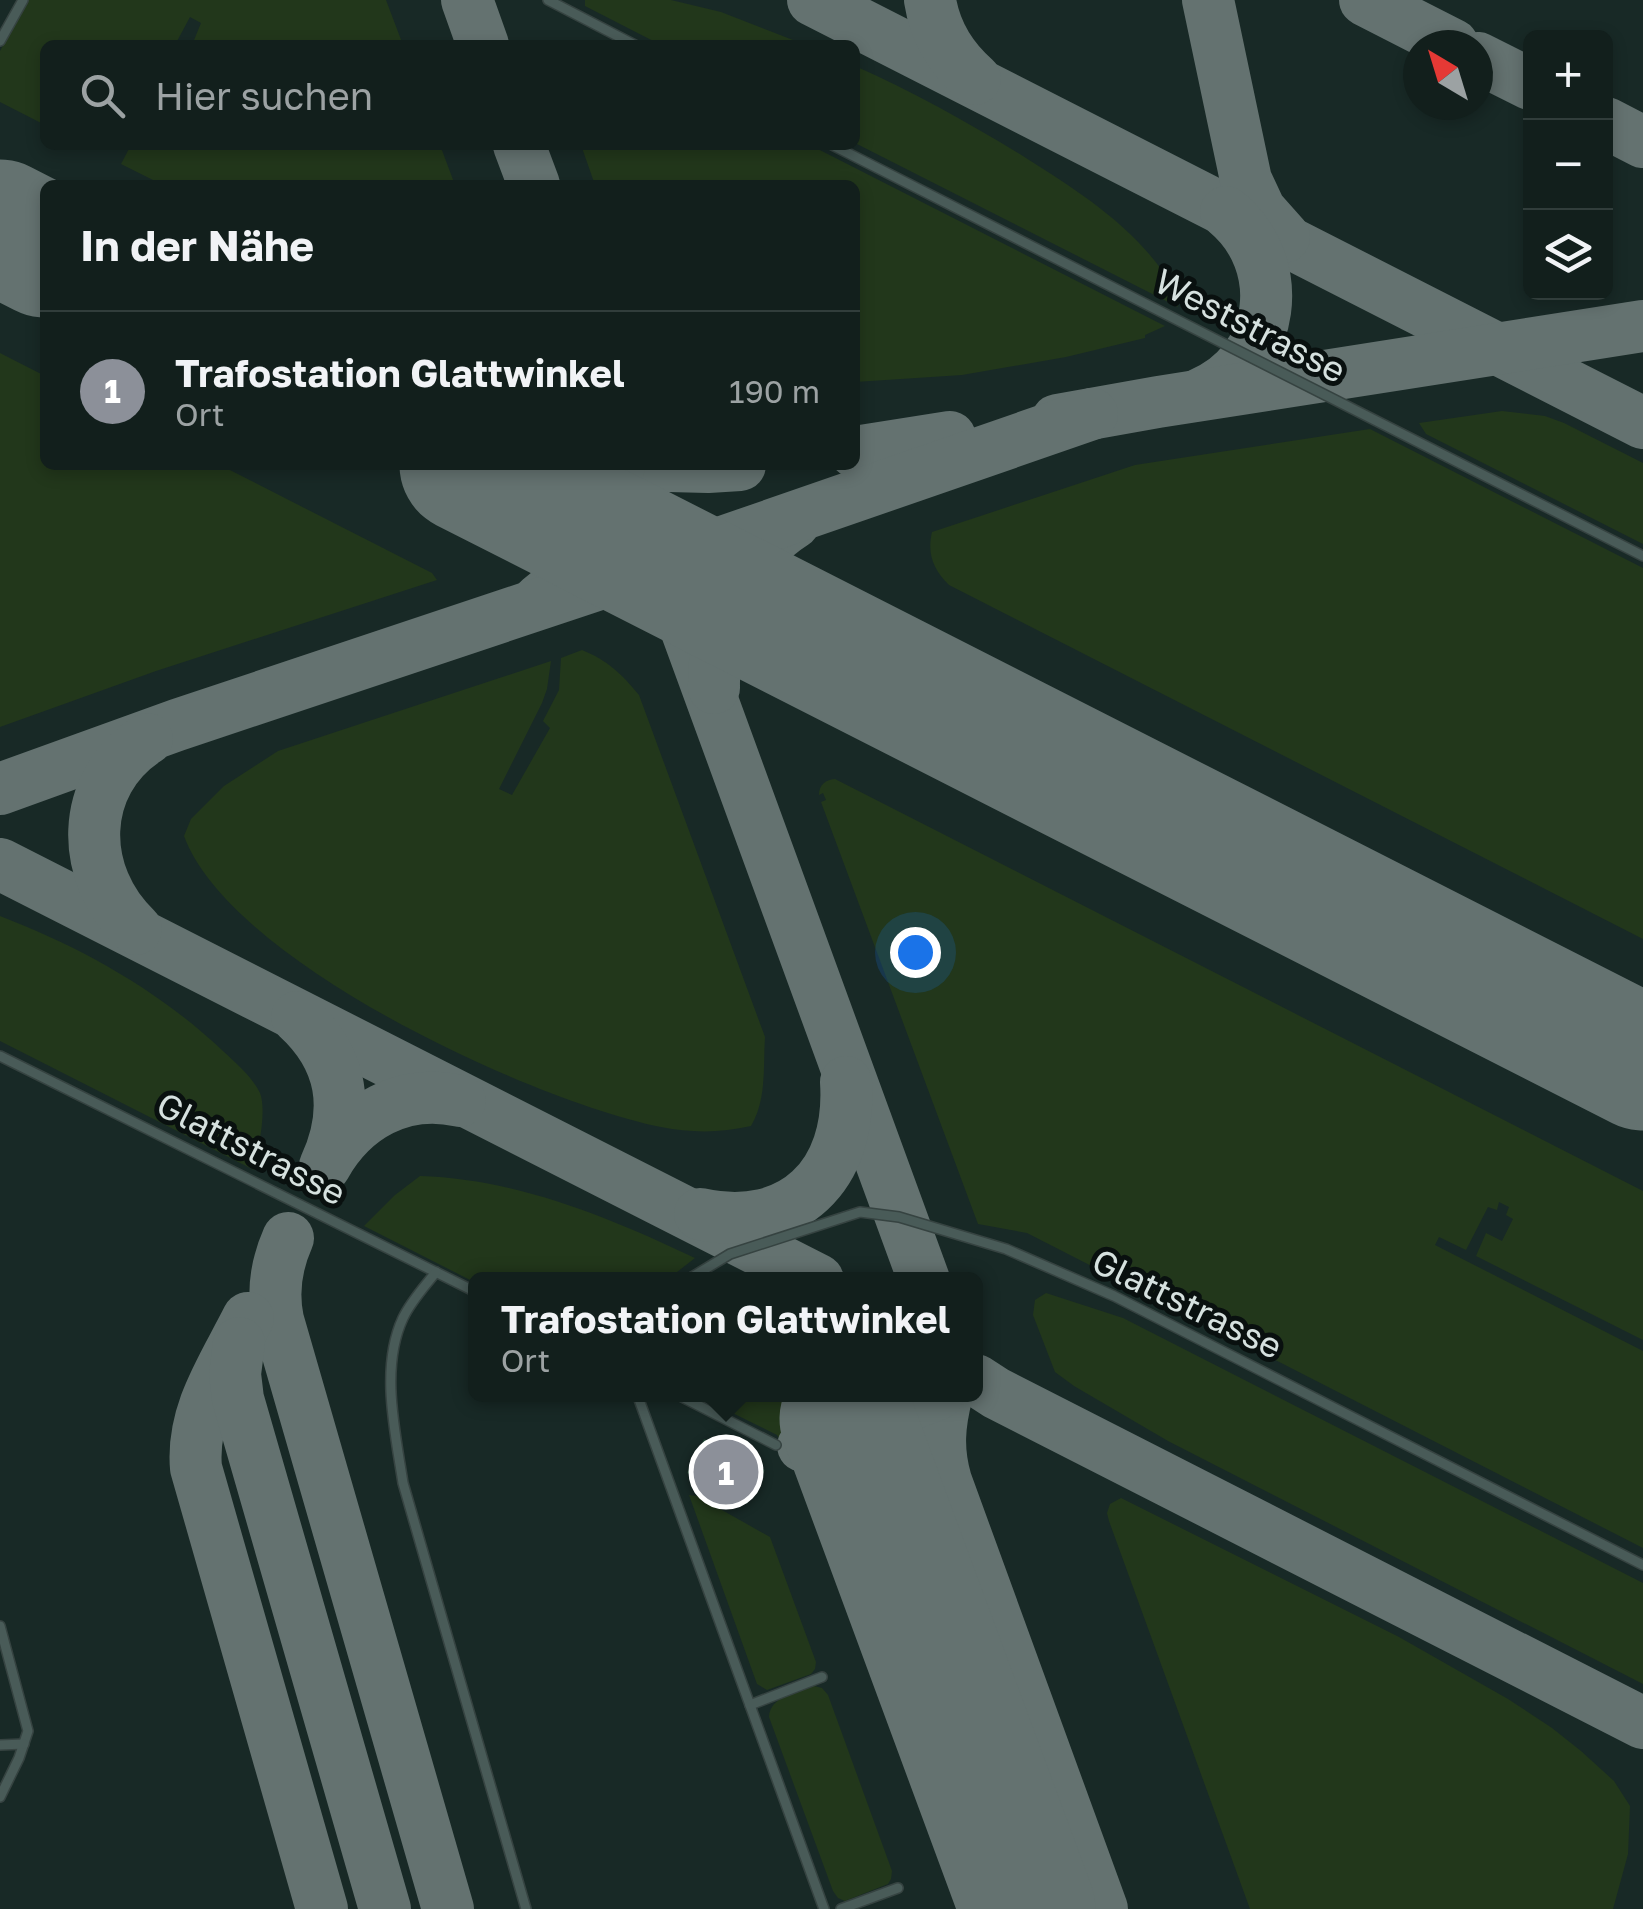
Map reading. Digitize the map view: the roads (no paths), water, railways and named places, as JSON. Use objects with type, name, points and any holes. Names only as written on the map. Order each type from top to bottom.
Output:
[{"type":"lane","points":[[0,41],[23,0]]},
{"type":"lane","points":[[548,0],[625,40]]},
{"type":"lane","name":"Weststrasse","points":[[842,150],[1643,556]]},
{"type":"lane","name":"Glattstrasse","points":[[0,1056],[468,1288]]},
{"type":"lane","name":"Glattstrasse","points":[[701,1272],[730,1254],[860,1212],[901,1217],[1006,1249],[1114,1296],[1643,1565]]},
{"type":"lane","points":[[436,1272],[404,1315],[394,1350],[391,1374],[397,1442],[404,1483],[526,1909]]},
{"type":"lane","points":[[639,1402],[824,1909]]},
{"type":"lane","points":[[692,1402],[776,1445]]},
{"type":"lane","points":[[0,1626],[28,1730],[0,1797]]},
{"type":"lane","points":[[750,1705],[822,1677]]},
{"type":"lane","points":[[0,1745],[24,1744]]},
{"type":"lane","points":[[841,1909],[898,1888]]},
{"type":"place","name":"Trafostation Glattwinkel","points":[[726,1472]]}]
